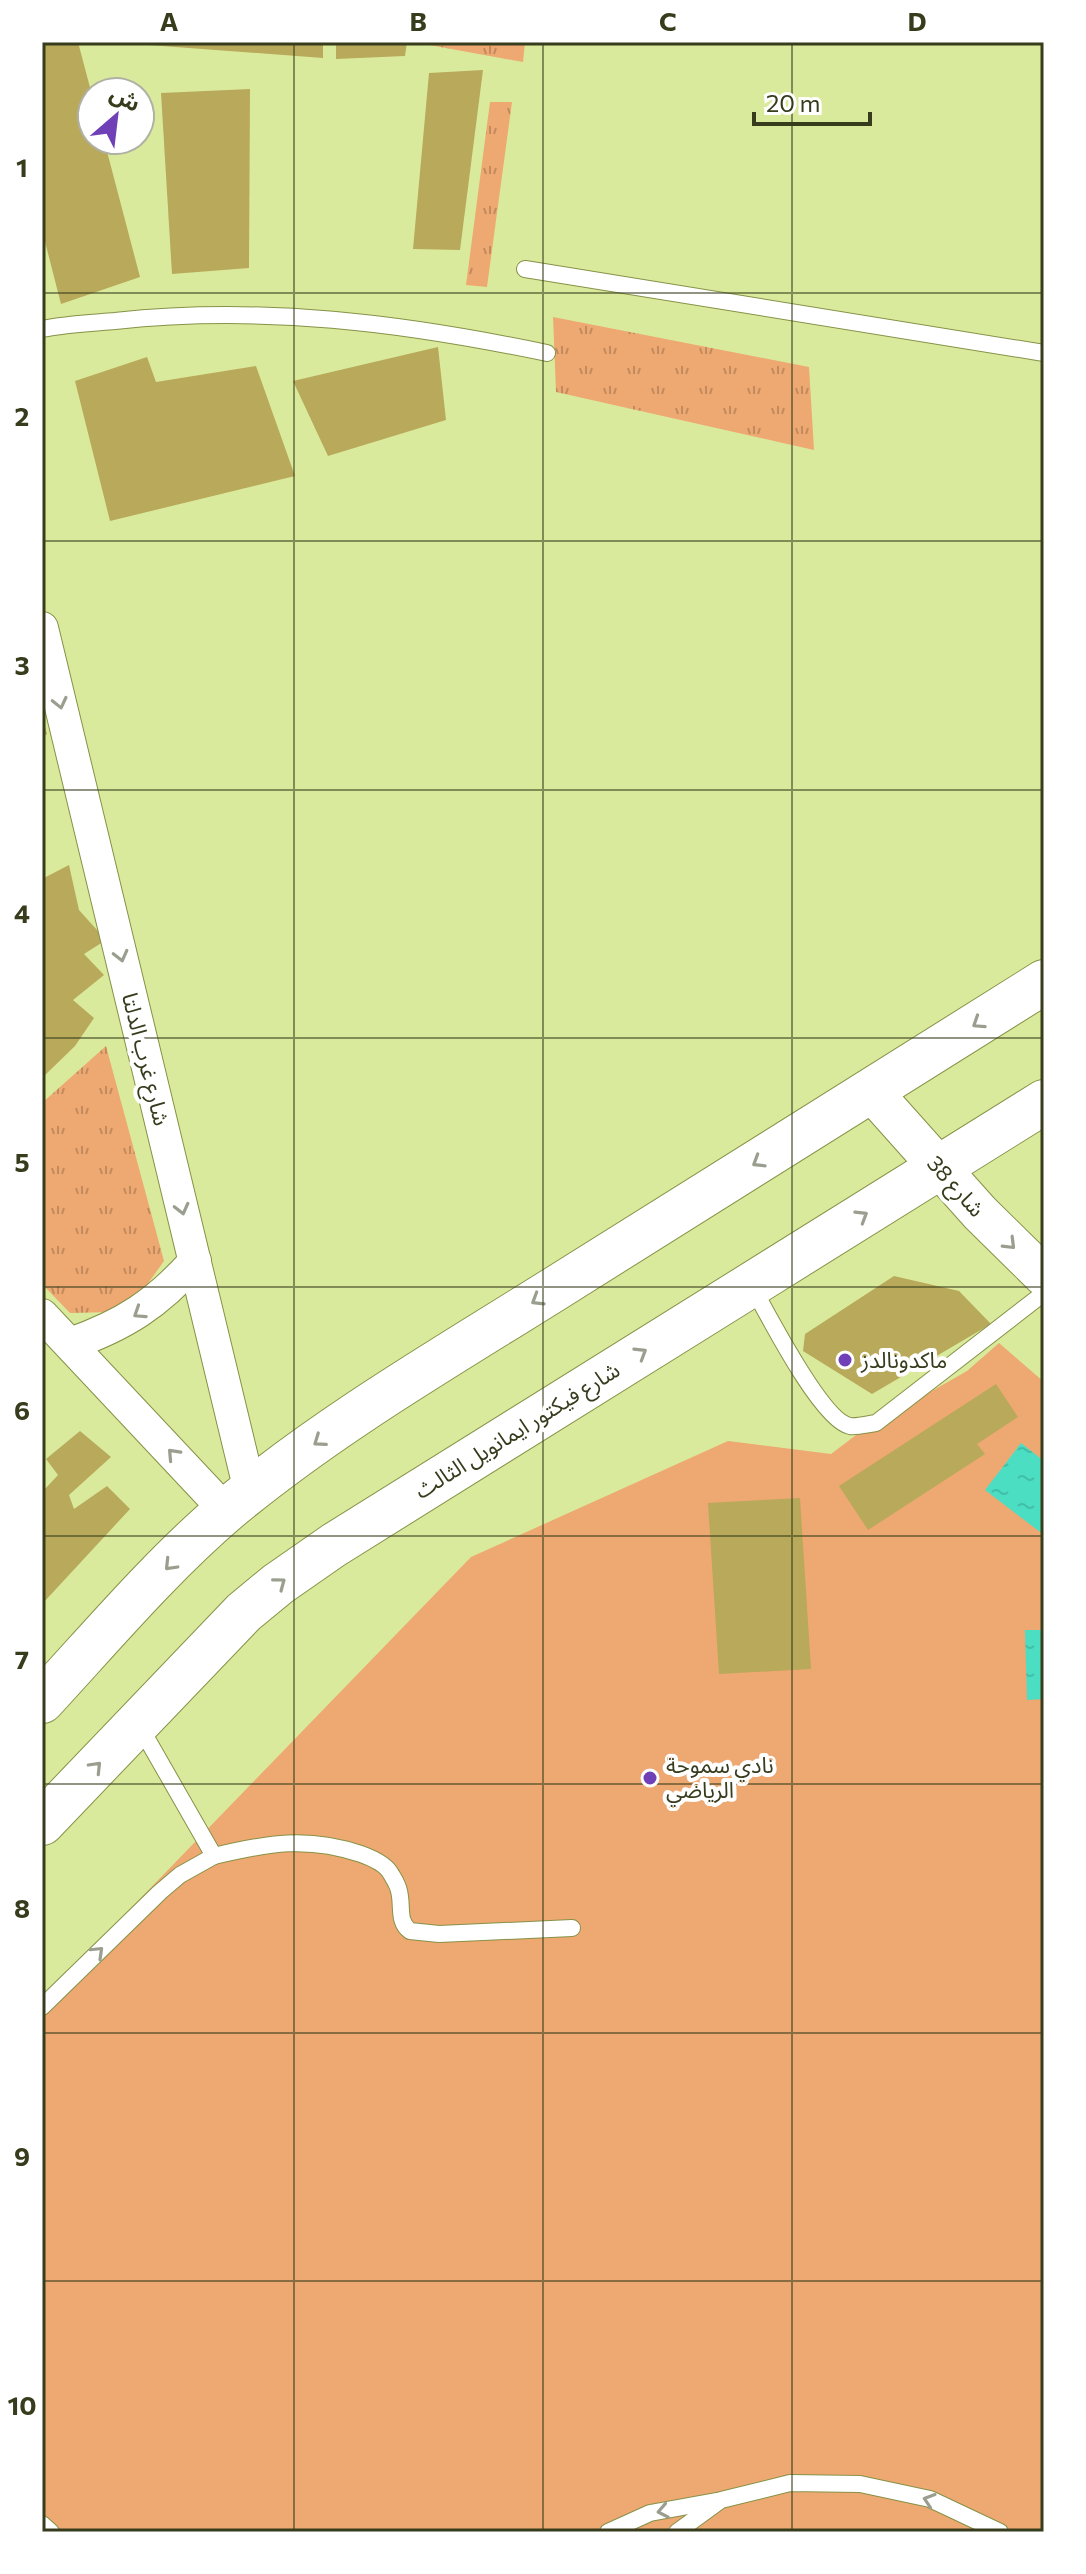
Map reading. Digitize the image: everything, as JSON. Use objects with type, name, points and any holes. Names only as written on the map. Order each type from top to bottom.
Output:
[{"type":"main road","points":[[42,1701],[163,1572],[238,1501],[367,1407],[1044,982]]},
{"type":"main road","name":"شارع فيكتور ايمانويل الثالث","points":[[42,1823],[244,1612],[278,1584],[358,1530],[1044,1102]]},
{"type":"street","name":"شارع غرب الدلتا","points":[[42,628],[195,1261],[238,1501]]},
{"type":"street","name":"شارع 38","points":[[872,1092],[980,1213],[1044,1276]]},
{"type":"street","points":[[70,1344],[126,1321],[151,1305],[195,1261]]},
{"type":"street","points":[[43,1319],[238,1501]]},
{"type":"lane","points":[[525,269],[1044,353]]},
{"type":"lane","points":[[42,329],[152,317],[252,315],[351,320],[407,327],[547,353]]},
{"type":"lane","points":[[751,1284],[778,1334],[827,1411],[849,1426],[876,1423],[1044,1293]]},
{"type":"lane","points":[[138,1724],[214,1856]]},
{"type":"lane","points":[[42,2007],[180,1875],[214,1856],[260,1845],[306,1841],[329,1844],[371,1857],[389,1869],[399,1889],[402,1922],[410,1931],[439,1934],[572,1928]]},
{"type":"lane","points":[[608,2532],[650,2513],[790,2483],[860,2484],[930,2499],[1000,2532]]},
{"type":"lane","points":[[677,2532],[721,2500]]},
{"type":"lane","points":[[42,2524],[51,2532]]},
{"type":"green space","points":[[525,42],[523,62],[424,44]]},
{"type":"green space","points":[[490,102],[512,102],[487,287],[466,285]]},
{"type":"green space","points":[[553,317],[809,367],[814,450],[556,392]]},
{"type":"green space","points":[[106,1046],[164,1261],[144,1289],[114,1312],[70,1313],[42,1284],[42,1103]]},
{"type":"green space","name":"نادي سموحة الرياضي","points":[[999,1343],[1044,1382],[1044,2532],[42,2532],[42,2000],[471,1557],[728,1441],[831,1454],[860,1432],[967,1371]]},
{"type":"water","points":[[1021,1443],[1044,1461],[1044,1535],[985,1490]]},
{"type":"water","points":[[1025,1630],[1044,1630],[1044,1699],[1027,1700]]},
{"type":"building","points":[[42,42],[78,42],[87,76],[76,76],[76,156],[108,156],[140,277],[61,304],[42,230]]},
{"type":"building","points":[[323,42],[323,58],[135,44]]},
{"type":"building","points":[[336,42],[407,42],[405,56],[336,59]]},
{"type":"building","points":[[483,70],[460,250],[413,249],[429,73]]},
{"type":"building","points":[[250,89],[249,268],[172,274],[161,93]]},
{"type":"building","points":[[438,347],[446,420],[328,456],[293,381]]},
{"type":"building","points":[[147,357],[156,382],[256,366],[295,476],[110,521],[75,381]]},
{"type":"building","points":[[42,716],[47,734],[42,738]]},
{"type":"building","points":[[69,865],[79,910],[106,940],[84,954],[104,975],[73,1000],[94,1018],[75,1046],[42,1078],[42,879]]},
{"type":"building","points":[[894,1276],[959,1291],[991,1324],[872,1394],[803,1351],[805,1334]]},
{"type":"building","points":[[996,1384],[1018,1417],[977,1444],[985,1454],[868,1530],[839,1486]]},
{"type":"building","points":[[80,1431],[111,1457],[69,1495],[74,1509],[107,1486],[130,1509],[44,1602],[42,1488],[44,1490],[58,1475],[46,1459]]},
{"type":"building","points":[[800,1498],[811,1669],[719,1674],[708,1503]]},
{"type":"place","name":"ماكدونالدز","points":[[845,1360]]},
{"type":"place","name":"نادي سموحة الرياضي","points":[[650,1778]]}]
